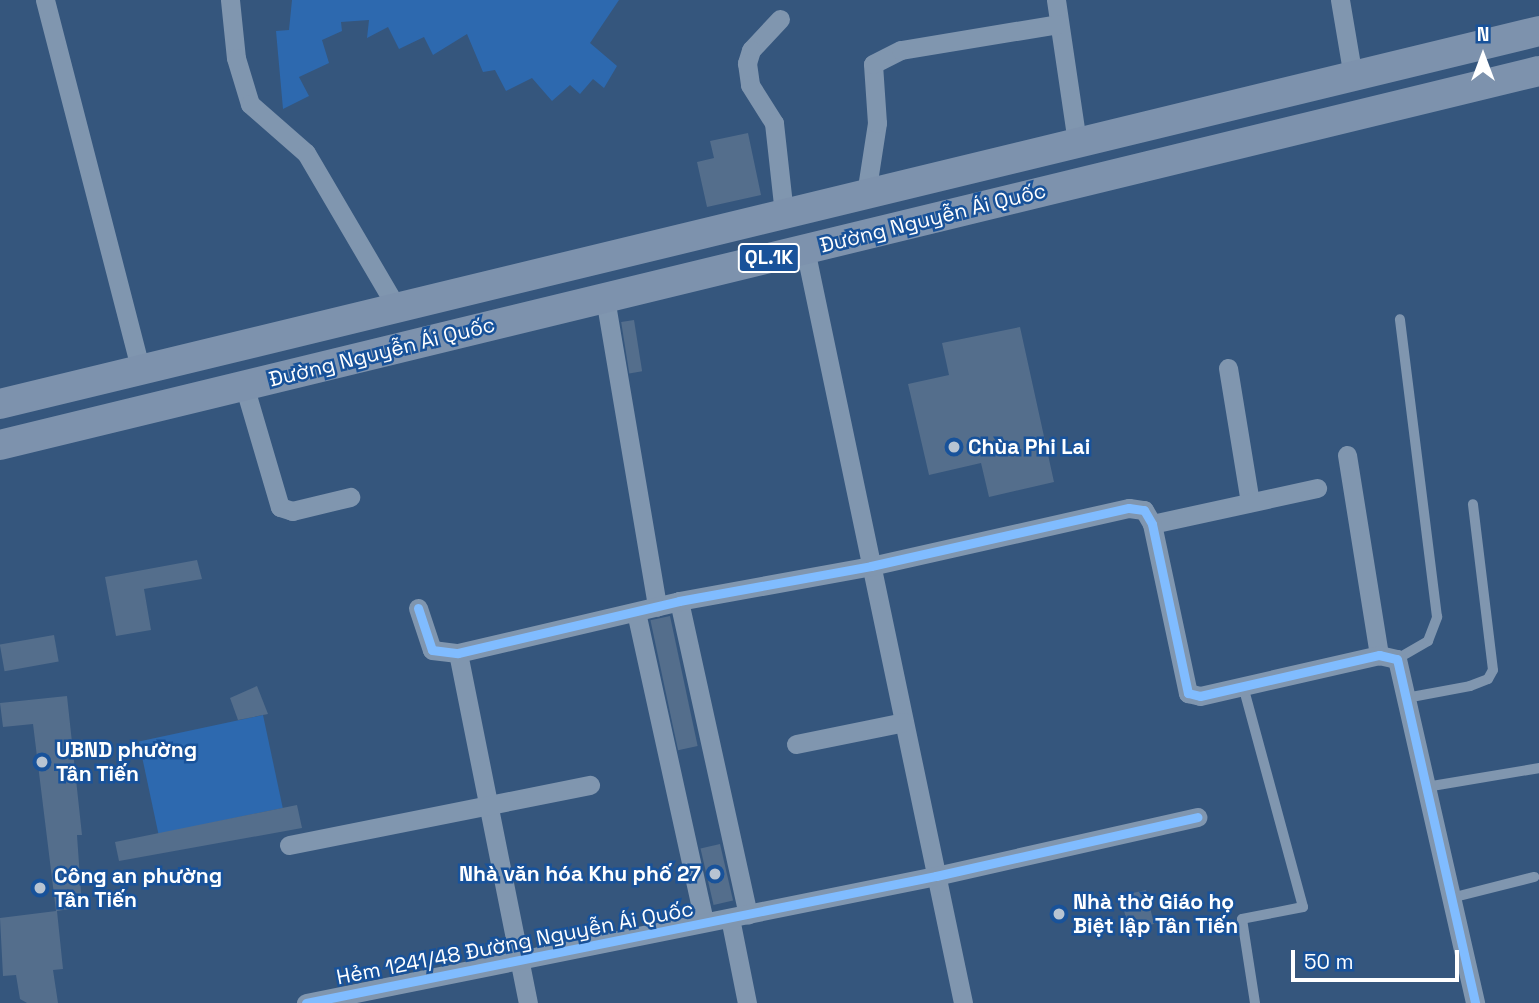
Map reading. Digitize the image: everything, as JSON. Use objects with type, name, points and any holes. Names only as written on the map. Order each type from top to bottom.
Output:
[{"type":"main road","name":"Đường Nguyễn Ái Quốc","points":[[0,404],[1539,32]]},
{"type":"main road","name":"Đường Nguyễn Ái Quốc","points":[[0,444],[1539,71]]},
{"type":"street","points":[[45,0],[141,370]]},
{"type":"street","points":[[230,0],[236,58],[250,104],[306,153],[397,308]]},
{"type":"street","points":[[1056,0],[1077,143]]},
{"type":"street","points":[[1340,0],[1353,77]]},
{"type":"street","points":[[780,19],[751,50],[747,63],[750,85],[774,123],[784,214]]},
{"type":"street","points":[[866,194],[877,123],[873,64],[901,50],[1058,24]]},
{"type":"street","points":[[805,249],[963,1003]]},
{"type":"street","points":[[605,298],[657,607]]},
{"type":"street","points":[[1228,368],[1250,502]]},
{"type":"street","points":[[244,385],[280,507],[292,511],[350,496]]},
{"type":"street","points":[[1347,455],[1388,657],[1406,698],[1475,1003]]},
{"type":"street","points":[[1152,524],[1317,488]]},
{"type":"street","points":[[418,608],[429,647],[458,653],[679,601],[872,566],[1129,508],[1144,510],[1152,524],[1185,690],[1200,696],[1388,657]]},
{"type":"street","points":[[679,601],[739,916],[747,1003]]},
{"type":"street","points":[[636,612],[704,922]]},
{"type":"street","points":[[458,653],[528,1003]]},
{"type":"street","points":[[796,744],[904,722]]},
{"type":"street","points":[[289,845],[590,785]]},
{"type":"street","name":"Hẻm 1241/48 Đường Nguyễn Ái Quốc","points":[[310,1003],[936,876],[1197,817]]},
{"type":"lane","points":[[1388,657],[1428,641],[1437,617],[1400,318]]},
{"type":"lane","points":[[1406,698],[1470,686],[1488,679],[1493,670],[1473,504]]},
{"type":"lane","points":[[1244,686],[1303,907],[1242,919],[1255,1003]]},
{"type":"lane","points":[[1426,788],[1539,768]]},
{"type":"lane","points":[[1451,898],[1534,877]]},
{"type":"shaded area","points":[[292,0],[619,0],[590,43],[617,66],[604,88],[593,79],[580,94],[570,85],[552,101],[532,78],[506,91],[495,70],[483,72],[467,34],[433,55],[424,37],[399,49],[388,27],[367,38],[369,20],[341,22],[342,31],[322,40],[329,63],[299,77],[309,96],[283,109],[276,31],[289,30]]},
{"type":"shaded area","points":[[263,715],[283,808],[159,834],[139,741]]},
{"type":"building","points":[[748,133],[761,195],[707,207],[697,162],[714,158],[710,141]]},
{"type":"building","points":[[634,320],[642,371],[629,373],[621,322]]},
{"type":"building","points":[[1020,327],[1054,482],[989,497],[981,463],[929,475],[908,384],[949,375],[942,343]]},
{"type":"building","points":[[197,560],[202,579],[144,589],[151,630],[116,636],[105,577]]},
{"type":"building","points":[[670,616],[698,746],[678,750],[650,620]]},
{"type":"building","points":[[54,635],[59,662],[5,671],[0,645]]},
{"type":"building","points":[[257,686],[268,714],[238,720],[230,698]]},
{"type":"building","points":[[67,696],[82,835],[77,835],[82,907],[57,911],[63,969],[53,970],[58,1003],[27,1003],[20,999],[16,975],[3,976],[0,918],[56,911],[33,724],[3,727],[0,703]]},
{"type":"building","points":[[297,805],[302,828],[119,861],[115,842]]},
{"type":"building","name":"Nhà văn hóa Khu phố 27","points":[[720,844],[733,901],[714,905],[701,848]]},
{"type":"building","points":[[1146,890],[1154,924],[1129,930],[1121,896]]},
{"type":"cycle path","points":[[418,608],[432,650],[458,653],[679,601],[871,566],[1129,508],[1144,510],[1152,524],[1188,693],[1200,696],[1379,655],[1397,659],[1475,1003]]},
{"type":"cycle path","points":[[306,1003],[936,876],[1197,817]]},
{"type":"place","name":"Chùa Phi Lai","points":[[954,447]]},
{"type":"place","name":"UBND phường Tân Tiến","points":[[42,762]]},
{"type":"place","name":"Nhà văn hóa Khu phố 27","points":[[715,874]]},
{"type":"place","name":"Công an phường Tân Tiến","points":[[40,888]]},
{"type":"place","name":"Nhà thờ Giáo họ Biệt lập Tân Tiến","points":[[1059,914]]}]
